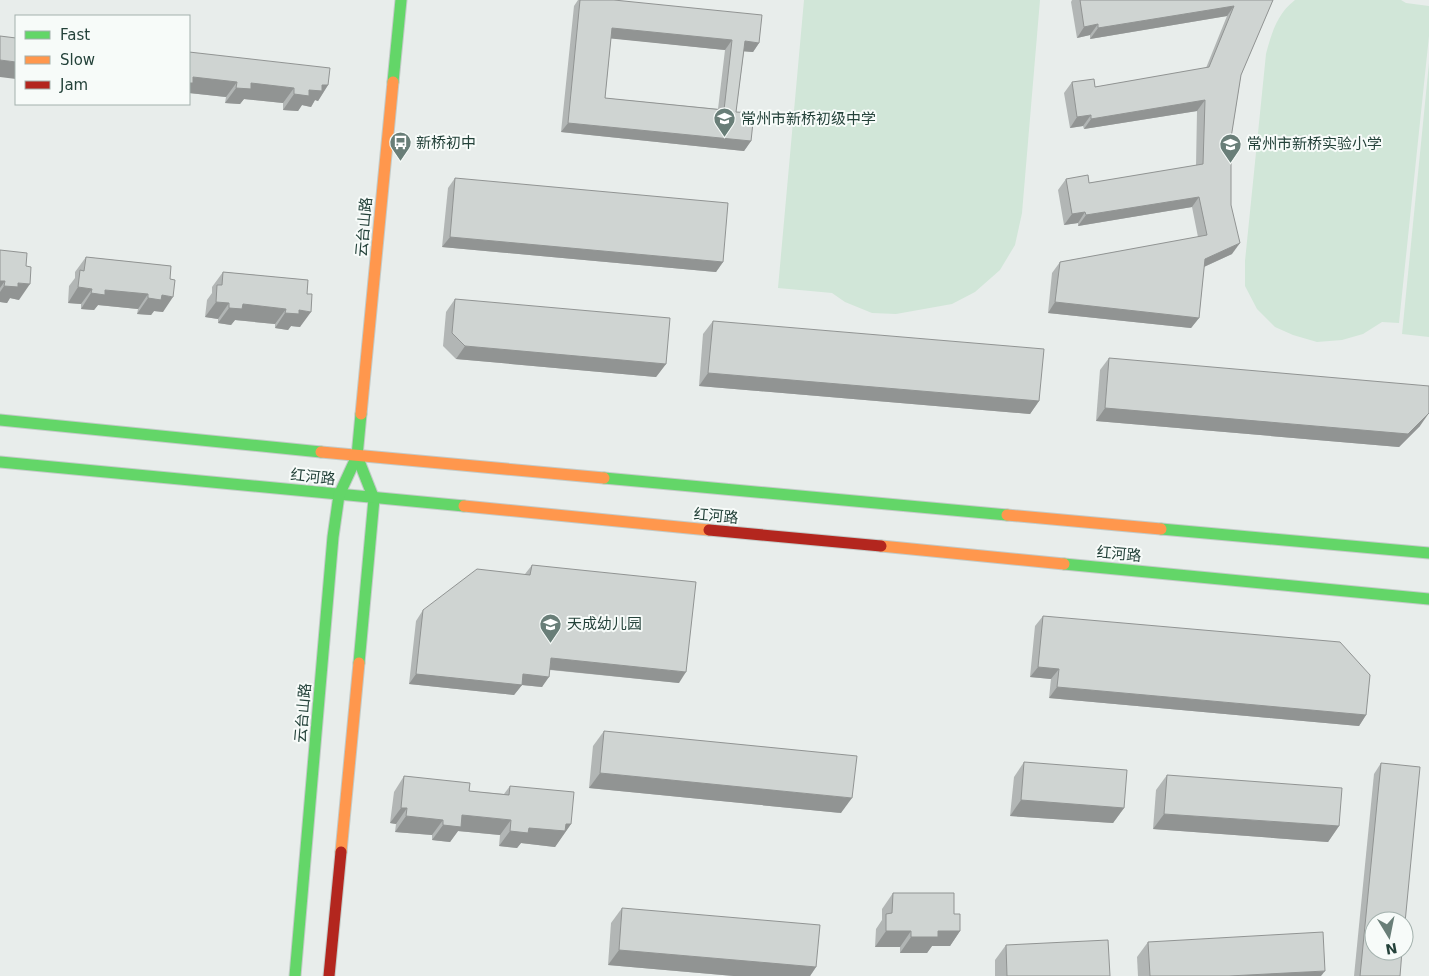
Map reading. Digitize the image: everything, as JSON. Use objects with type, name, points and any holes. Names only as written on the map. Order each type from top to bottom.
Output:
[{"type":"street","name":"云台山路","points":[[295,976],[339,495],[357,456],[401,0]]},
{"type":"street","name":"红河路","points":[[0,420],[357,456],[1429,553]]},
{"type":"street","name":"云台山路","points":[[329,976],[374,498],[357,456]]},
{"type":"street","name":"红河路","points":[[0,462],[1429,599]]},
{"type":"green space","points":[[804,0],[1040,0],[1022,213],[1015,245],[1000,270],[975,292],[952,304],[896,314],[872,313],[845,302],[832,293],[778,288]]},
{"type":"green space","points":[[1295,0],[1401,0],[1406,3],[1429,6],[1429,36],[1399,323],[1382,322],[1363,334],[1342,340],[1317,342],[1275,327],[1257,309],[1245,286],[1245,261],[1266,54],[1279,17]]},
{"type":"green space","points":[[1429,63],[1429,337],[1402,334]]},
{"type":"building","points":[[580,0],[614,0],[762,15],[759,43],[745,41],[736,112],[754,113],[751,141],[568,123]],"holes":[[[612,28],[732,40],[724,110],[605,98]]]},
{"type":"building","points":[[1080,0],[1273,0],[1241,75],[1231,138],[1231,205],[1240,243],[1205,259],[1199,318],[1055,302],[1060,262],[1207,235],[1199,197],[1086,215],[1085,212],[1072,214],[1066,179],[1088,175],[1089,183],[1203,164],[1205,100],[1091,119],[1091,115],[1077,117],[1072,82],[1094,79],[1095,87],[1209,67],[1234,6],[1098,28],[1098,24],[1084,27]]},
{"type":"building","points":[[0,36],[15,38],[15,62],[0,60]]},
{"type":"building","points":[[190,52],[330,68],[328,85],[322,85],[322,91],[309,90],[309,96],[294,94],[294,88],[251,83],[251,89],[236,88],[237,82],[193,77],[193,83],[190,83]]},
{"type":"building","points":[[455,178],[728,203],[723,262],[450,237]]},
{"type":"building","points":[[0,250],[27,253],[26,266],[31,267],[30,284],[18,283],[18,287],[4,286],[5,281],[0,281]]},
{"type":"building","points":[[86,257],[171,266],[170,279],[175,280],[173,297],[162,295],[161,300],[148,298],[148,294],[105,290],[105,295],[91,293],[92,289],[78,287],[80,270],[84,271]]},
{"type":"building","points":[[223,272],[308,280],[307,294],[312,294],[311,312],[299,310],[299,314],[285,313],[286,309],[243,304],[242,309],[229,308],[229,303],[216,302],[217,285],[222,285]]},
{"type":"building","points":[[455,299],[670,318],[666,364],[465,346],[452,333]]},
{"type":"building","points":[[713,321],[1044,349],[1039,401],[708,373]]},
{"type":"building","points":[[1109,358],[1429,386],[1429,413],[1408,434],[1105,408]]},
{"type":"building","points":[[532,565],[696,582],[686,672],[551,658],[549,677],[523,674],[522,685],[416,674],[423,610],[477,569],[530,575]]},
{"type":"building","points":[[1043,616],[1340,642],[1370,675],[1366,715],[1057,687],[1059,669],[1038,667]]},
{"type":"building","points":[[604,731],[857,756],[852,798],[600,773]]},
{"type":"building","points":[[1024,762],[1127,770],[1124,808],[1021,800]]},
{"type":"building","points":[[1381,763],[1420,767],[1406,911],[1366,911]]},
{"type":"building","points":[[1167,775],[1342,788],[1339,826],[1164,814]]},
{"type":"building","points":[[404,776],[470,783],[469,791],[509,795],[510,786],[574,792],[571,824],[566,824],[565,831],[529,828],[528,833],[510,831],[511,820],[462,815],[461,827],[443,825],[443,820],[406,816],[407,808],[401,808]]},
{"type":"building","points":[[893,893],[954,893],[954,914],[960,914],[960,931],[938,931],[938,937],[911,937],[911,931],[886,931],[886,914],[892,913]]},
{"type":"building","points":[[622,908],[820,925],[816,967],[619,950]]},
{"type":"building","points":[[1323,932],[1325,971],[1229,976],[1150,976],[1148,942]]},
{"type":"building","points":[[1364,935],[1364,961],[1401,961],[1400,976],[1360,976]]},
{"type":"building","points":[[1108,940],[1110,976],[1007,976],[1006,945]]},
{"type":"traffic: fast","points":[[393,82],[401,0]]},
{"type":"traffic: fast","points":[[295,976],[333,537],[339,495],[357,456],[361,414]]},
{"type":"traffic: fast","points":[[0,420],[321,452]]},
{"type":"traffic: fast","points":[[357,456],[374,499],[359,663]]},
{"type":"traffic: fast","points":[[0,462],[464,506]]},
{"type":"traffic: fast","points":[[604,478],[1007,515]]},
{"type":"traffic: fast","points":[[1161,529],[1429,553]]},
{"type":"traffic: fast","points":[[1064,564],[1429,599]]},
{"type":"traffic: slow","points":[[361,414],[393,82]]},
{"type":"traffic: slow","points":[[321,452],[604,478]]},
{"type":"traffic: slow","points":[[464,506],[709,530]]},
{"type":"traffic: slow","points":[[1007,515],[1161,529]]},
{"type":"traffic: slow","points":[[881,546],[1064,564]]},
{"type":"traffic: slow","points":[[341,852],[359,663]]},
{"type":"traffic: jam","points":[[709,530],[881,546]]},
{"type":"traffic: jam","points":[[329,976],[341,852]]},
{"type":"place","name":"常州市新桥初级中学","points":[[725,138]]},
{"type":"place","name":"新桥初中","points":[[400,162]]},
{"type":"place","name":"常州市新桥实验小学","points":[[1231,163]]},
{"type":"place","name":"天成幼儿园","points":[[551,643]]}]
